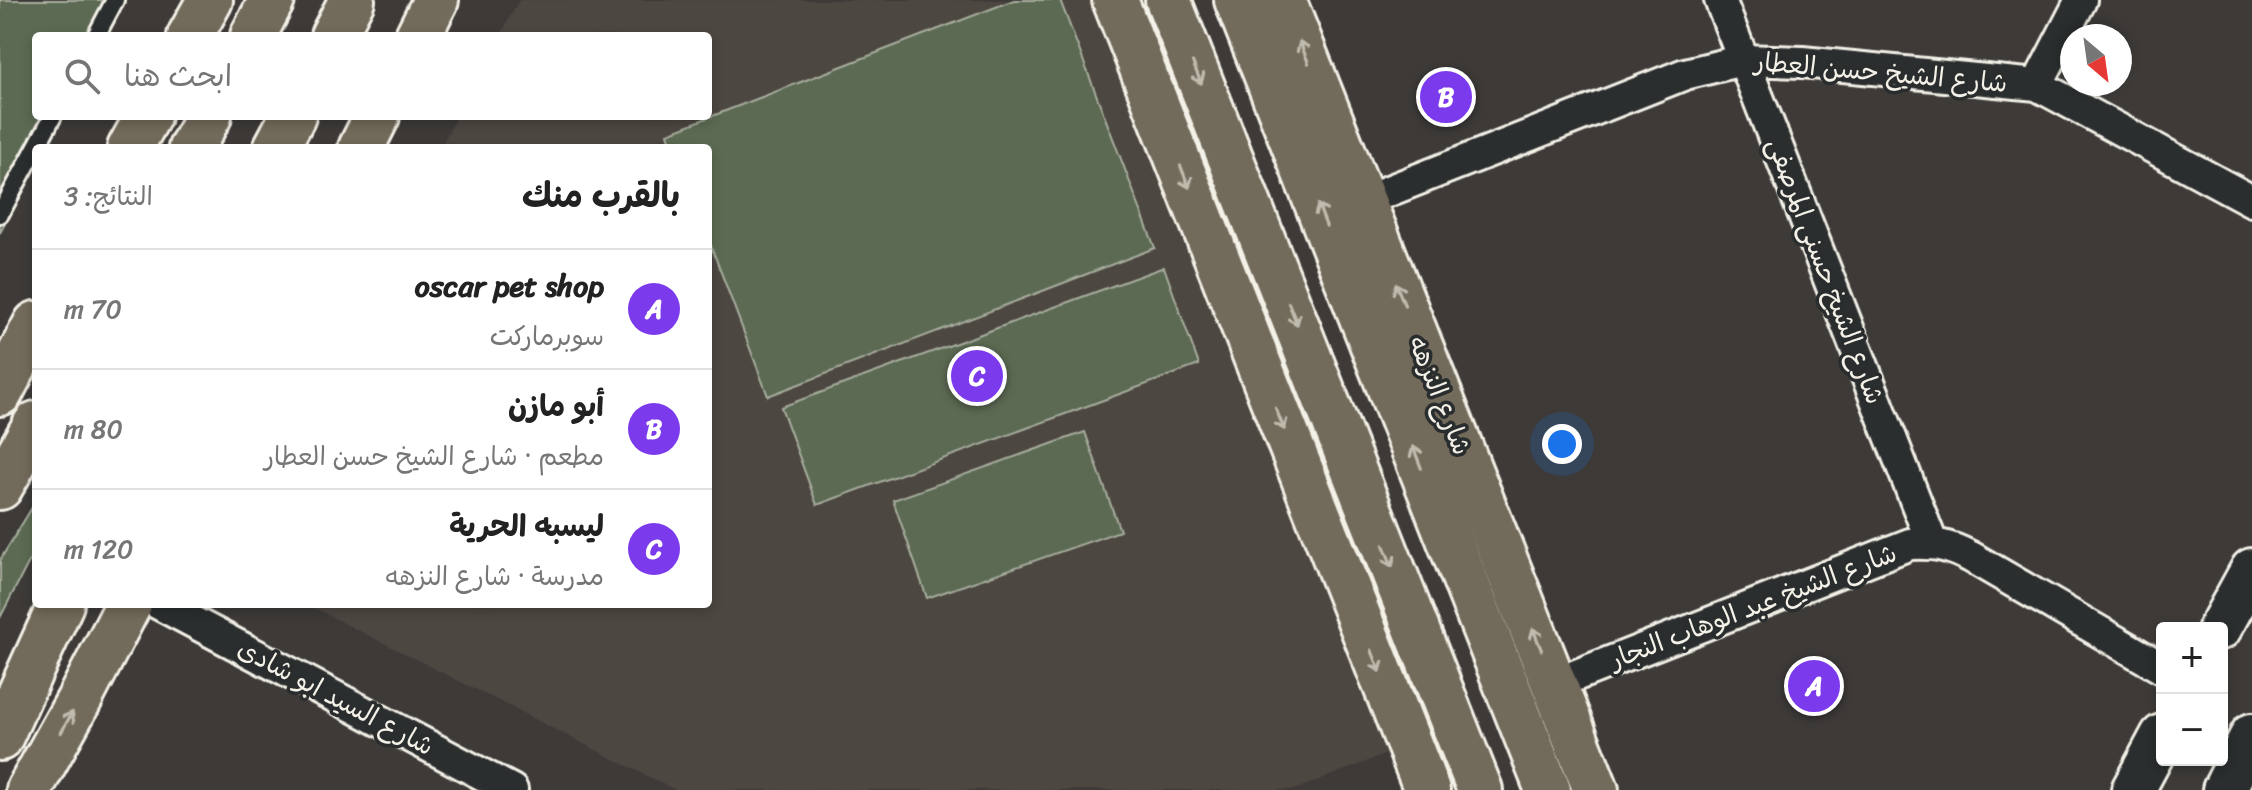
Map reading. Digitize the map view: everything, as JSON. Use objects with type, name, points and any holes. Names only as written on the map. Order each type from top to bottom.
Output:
[{"type":"main road","points":[[192,32],[210,0]]},
{"type":"main road","points":[[255,32],[272,0]]},
{"type":"main road","points":[[335,32],[352,0]]},
{"type":"main road","points":[[420,32],[436,0]]},
{"type":"main road","points":[[1115,0],[1421,788]]},
{"type":"main road","points":[[1168,0],[1480,790]]},
{"type":"main road","points":[[1237,0],[1548,790]]},
{"type":"main road","name":"شارع النزهه","points":[[1283,0],[1596,790]]},
{"type":"main road","points":[[132,144],[146,120]]},
{"type":"main road","points":[[193,144],[207,120]]},
{"type":"main road","points":[[278,144],[291,120]]},
{"type":"main road","points":[[363,144],[375,120]]},
{"type":"main road","points":[[0,393],[32,332]]},
{"type":"main road","points":[[0,487],[32,431]]},
{"type":"main road","points":[[2223,622],[2252,570]]},
{"type":"main road","points":[[0,738],[59,608]]},
{"type":"main road","points":[[29,790],[127,608]]},
{"type":"main road","points":[[2224,790],[2252,735]]},
{"type":"main road","points":[[2133,790],[2156,747]]},
{"type":"street","name":"شارع الشيخ حسنى المرصفى","points":[[1720,0],[1932,543]]},
{"type":"street","points":[[2037,85],[2081,0]]},
{"type":"street","name":"شارع الشيخ حسن العطار","points":[[1363,201],[1685,74],[1743,60],[1802,62],[2037,85],[2252,201]]},
{"type":"street","name":"شارع الشيخ عبد الوهاب النجار","points":[[1554,684],[1910,544],[1932,543],[1953,547],[2156,665]]},
{"type":"street","name":"شارع السيد ابو شادى","points":[[166,608],[500,787]]},
{"type":"lane","points":[[98,32],[115,0]]},
{"type":"lane","points":[[38,144],[51,120]]},
{"type":"lane","points":[[0,214],[32,155]]},
{"type":"shaded area","points":[[519,0],[1093,0],[1399,749],[1294,790],[675,790],[314,608],[712,608],[712,144],[442,144],[455,120],[712,120],[712,32],[502,32]]},
{"type":"green space","points":[[0,0],[125,0],[108,32],[32,32],[32,120],[61,120],[48,144],[32,144],[32,173],[0,233]]},
{"type":"green space","points":[[1014,0],[1060,0],[1155,248],[768,396],[712,249],[712,144],[672,144],[668,133],[702,120],[712,120],[712,116]]},
{"type":"green space","points":[[1164,267],[1199,365],[817,505],[781,407]]},
{"type":"green space","points":[[1085,432],[1120,531],[927,598],[893,500]]},
{"type":"green space","points":[[32,508],[32,556],[0,618],[0,560]]},
{"type":"place","name":"أبو مازن","points":[[1446,97]]},
{"type":"place","name":"ليسبه الحرية","points":[[977,376]]},
{"type":"place","name":"oscar pet shop","points":[[1814,686]]}]
